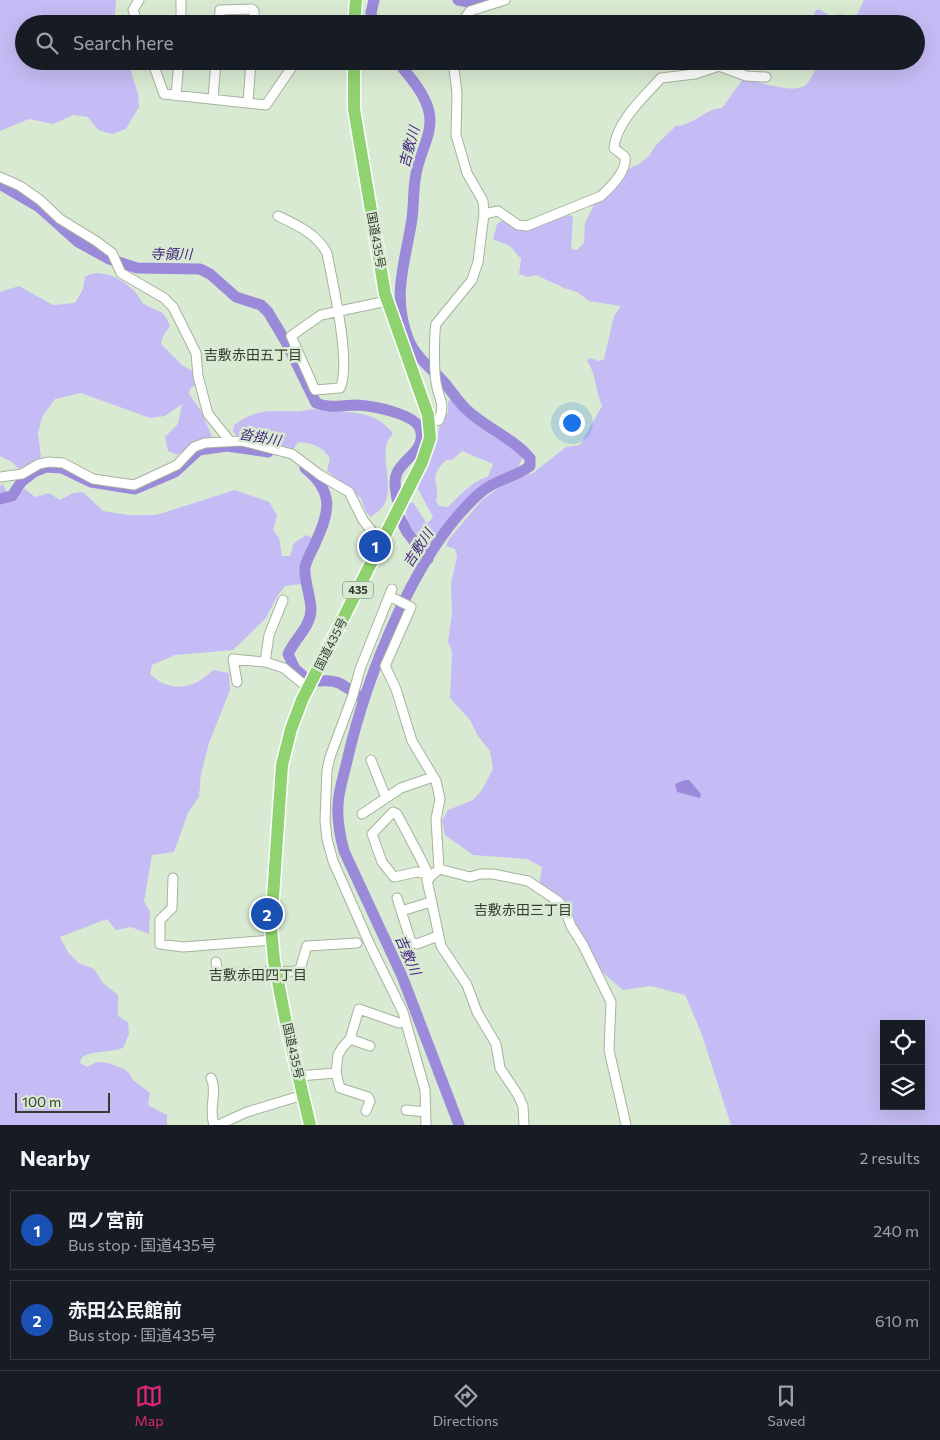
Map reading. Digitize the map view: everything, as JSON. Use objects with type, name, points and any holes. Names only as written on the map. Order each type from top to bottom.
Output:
[{"type":"highway","points":[[353,1],[354,15]]},
{"type":"highway","name":"国道435号","points":[[310,1125],[276,973],[272,940],[271,914],[282,765],[290,729],[308,688],[422,462],[430,438],[430,423],[387,301],[354,109],[354,70]]},
{"type":"street","points":[[135,15],[133,10],[138,0]]},
{"type":"street","points":[[180,0],[181,15]]},
{"type":"street","points":[[467,15],[470,11],[505,0]]},
{"type":"street","points":[[220,15],[220,10],[252,9],[254,15]]},
{"type":"street","points":[[155,70],[164,94],[266,105],[290,70]]},
{"type":"street","points":[[176,96],[178,70]]},
{"type":"street","points":[[213,99],[215,70]]},
{"type":"street","points":[[248,103],[251,70]]},
{"type":"street","points":[[430,423],[439,420],[442,411],[442,400],[435,379],[434,332],[436,324],[472,280],[478,262],[484,214],[483,201],[467,173],[456,136],[457,93],[453,70]]},
{"type":"street","points":[[484,214],[498,211],[518,224],[527,226],[602,196],[611,186],[626,162],[625,157],[614,148],[615,136],[642,100],[661,78],[695,74],[704,70]]},
{"type":"street","points":[[738,70],[746,76],[766,76]]},
{"type":"street","points":[[0,177],[20,186],[60,219],[96,241],[113,256],[121,273],[164,298],[173,308],[196,353],[198,376],[208,414],[229,440]]},
{"type":"street","points":[[278,216],[303,228],[324,247],[327,253],[337,311],[344,364],[340,388],[318,392],[315,390],[291,336],[321,315],[337,311],[387,301]]},
{"type":"street","points":[[0,477],[22,474],[39,464],[49,462],[63,463],[94,479],[134,484],[177,465],[194,447],[229,440],[261,445],[292,454],[320,475],[349,492],[363,520],[381,544]]},
{"type":"street","points":[[426,1125],[425,1090],[404,1012],[370,945],[333,861],[327,839],[325,799],[327,770],[360,669],[392,594],[411,607],[385,666],[396,689],[412,741],[433,777],[440,799],[436,819],[438,869]]},
{"type":"street","points":[[265,662],[269,635],[283,600]]},
{"type":"street","points":[[237,682],[233,659],[265,662],[284,668],[308,688]]},
{"type":"street","points":[[371,760],[386,798]]},
{"type":"street","points":[[362,814],[401,788],[433,777]]},
{"type":"street","points":[[393,812],[397,814],[429,876],[417,872],[394,877],[382,862],[372,834],[393,812]]},
{"type":"street","points":[[438,869],[427,880],[438,936],[444,953],[467,985],[477,1012],[496,1044],[500,1068],[523,1106],[524,1125]]},
{"type":"street","points":[[438,869],[470,877],[480,874],[493,874],[528,880],[558,901],[565,909],[571,926],[583,945],[611,1002],[609,1050],[626,1125]]},
{"type":"street","points":[[173,878],[172,908],[160,920],[160,944],[183,947],[272,940]]},
{"type":"street","points":[[397,898],[411,942],[417,944],[438,936]]},
{"type":"street","points":[[401,911],[431,902]]},
{"type":"street","points":[[216,962],[218,974],[276,973],[300,969],[307,946],[357,943]]},
{"type":"street","points":[[366,1111],[370,1101],[368,1097],[340,1088],[336,1073],[343,1052],[350,1039],[360,1006],[394,1023]]},
{"type":"street","points":[[350,1039],[370,1046]]},
{"type":"street","points":[[298,1076],[336,1073]]},
{"type":"street","points":[[211,1078],[214,1088],[211,1113],[214,1125]]},
{"type":"street","points":[[218,1125],[247,1112],[303,1095]]},
{"type":"street","points":[[406,1110],[426,1112]]},
{"type":"shaded area","points":[[0,0],[116,0],[115,15],[15,15],[15,70],[131,70],[138,94],[139,107],[126,129],[112,134],[98,130],[88,117],[73,115],[53,124],[29,119],[0,131]]},
{"type":"shaded area","points":[[864,0],[940,0],[940,1125],[731,1125],[701,1032],[685,995],[651,986],[623,990],[602,972],[573,927],[567,908],[539,885],[542,867],[527,859],[473,855],[445,835],[442,821],[448,810],[473,800],[482,790],[493,769],[490,751],[478,736],[470,720],[450,698],[452,652],[448,642],[452,613],[451,583],[457,557],[455,549],[446,546],[449,539],[482,500],[507,482],[533,473],[566,447],[580,445],[602,406],[593,372],[587,361],[589,358],[599,361],[604,359],[614,316],[621,306],[589,301],[577,292],[536,275],[528,277],[519,274],[521,259],[510,246],[493,239],[497,224],[505,219],[523,227],[531,227],[571,215],[573,218],[571,249],[577,250],[584,243],[585,223],[595,203],[608,194],[628,169],[639,164],[649,156],[656,145],[676,126],[689,123],[710,111],[722,108],[743,79],[776,87],[794,89],[807,84],[815,70],[925,70],[925,15],[857,15]]},
{"type":"shaded area","points":[[819,9],[828,15],[814,15],[816,10]]},
{"type":"shaded area","points":[[96,273],[113,276],[124,282],[137,294],[143,303],[165,316],[170,326],[163,336],[161,344],[183,366],[193,371],[196,384],[190,389],[189,394],[201,411],[213,439],[189,447],[177,455],[168,451],[165,437],[178,424],[182,404],[165,416],[150,418],[81,393],[55,399],[42,417],[38,433],[41,457],[20,470],[12,462],[0,456],[0,292],[19,286],[53,305],[75,303],[83,289],[85,276]]},
{"type":"shaded area","points":[[452,398],[494,437],[513,447],[523,456],[517,470],[491,481],[475,493],[461,507],[441,534],[430,543],[414,532],[408,522],[406,511],[407,504],[413,502],[427,524],[433,517],[418,489],[419,482],[436,446],[439,428],[448,412],[448,402]],"holes":[[[462,451],[493,464],[488,477],[472,485],[448,507],[439,506],[436,501],[435,476],[446,460],[452,460]]]},
{"type":"shaded area","points":[[314,409],[358,413],[368,416],[386,425],[393,434],[388,441],[386,449],[387,498],[382,507],[371,517],[366,512],[361,498],[327,471],[330,458],[320,448],[312,444],[298,442],[293,450],[239,437],[233,432],[234,425],[255,414]]},
{"type":"shaded area","points":[[3,484],[8,495],[14,499],[25,489],[35,497],[49,493],[60,500],[73,493],[83,492],[103,511],[129,515],[156,515],[235,490],[269,502],[277,515],[273,530],[279,538],[282,556],[290,556],[294,543],[306,535],[313,538],[301,568],[302,584],[285,586],[265,619],[233,650],[175,655],[152,665],[150,674],[174,687],[190,685],[213,670],[229,673],[230,690],[209,743],[201,774],[199,797],[188,813],[174,852],[152,855],[144,901],[150,912],[149,934],[131,927],[116,930],[107,919],[60,937],[69,954],[79,963],[94,969],[103,983],[118,995],[118,1016],[128,1022],[129,1034],[123,1048],[87,1055],[82,1057],[80,1063],[87,1067],[97,1062],[108,1063],[124,1069],[133,1080],[150,1093],[148,1105],[167,1115],[167,1125],[0,1125],[0,486]]},
{"type":"shaded area","points":[[689,780],[701,794],[700,798],[677,792],[675,784]]},
{"type":"waterway","name":"吉敷川","points":[[372,15],[374,0]]},
{"type":"waterway","name":"吉敷川","points":[[458,0],[474,3],[494,0]]},
{"type":"waterway","name":"吉敷川","points":[[404,70],[424,98],[430,120],[428,135],[420,158],[414,185],[412,219],[401,280],[401,309],[409,341],[420,357],[464,407],[516,445],[530,458],[530,466],[486,488],[456,517],[434,547],[414,581],[396,617],[367,692],[338,801],[338,823],[344,851],[402,976],[459,1125]]},
{"type":"waterway","name":"寺領川","points":[[0,184],[39,207],[78,242],[109,259],[137,268],[200,269],[210,274],[236,297],[261,305],[268,312],[286,342],[316,403],[332,406],[357,405],[373,407],[394,412],[412,420],[421,432],[421,439],[417,450],[397,473],[395,483],[397,499]]},
{"type":"waterway","name":"沓掛川","points":[[0,499],[12,496],[22,481],[34,472],[46,467],[62,468],[91,482],[135,489],[175,472],[199,450],[227,446],[268,452]]},
{"type":"waterway","name":"沓掛川","points":[[305,468],[322,486],[327,504],[323,523],[305,568],[311,605],[310,616],[305,628],[288,654],[295,669],[307,679]]},
{"type":"waterway","name":"寺領川","points":[[400,518],[407,532],[428,559]]},
{"type":"waterway","name":"沓掛川","points":[[318,681],[337,682],[361,697]]},
{"type":"place","name":"四ノ宮前","points":[[375,546]]},
{"type":"place","name":"赤田公民館前","points":[[267,914]]},
{"type":"district","name":"吉敷赤田五丁目","points":[[253,355]]},
{"type":"district","name":"吉敷赤田三丁目","points":[[523,910]]},
{"type":"district","name":"吉敷赤田四丁目","points":[[258,975]]}]
